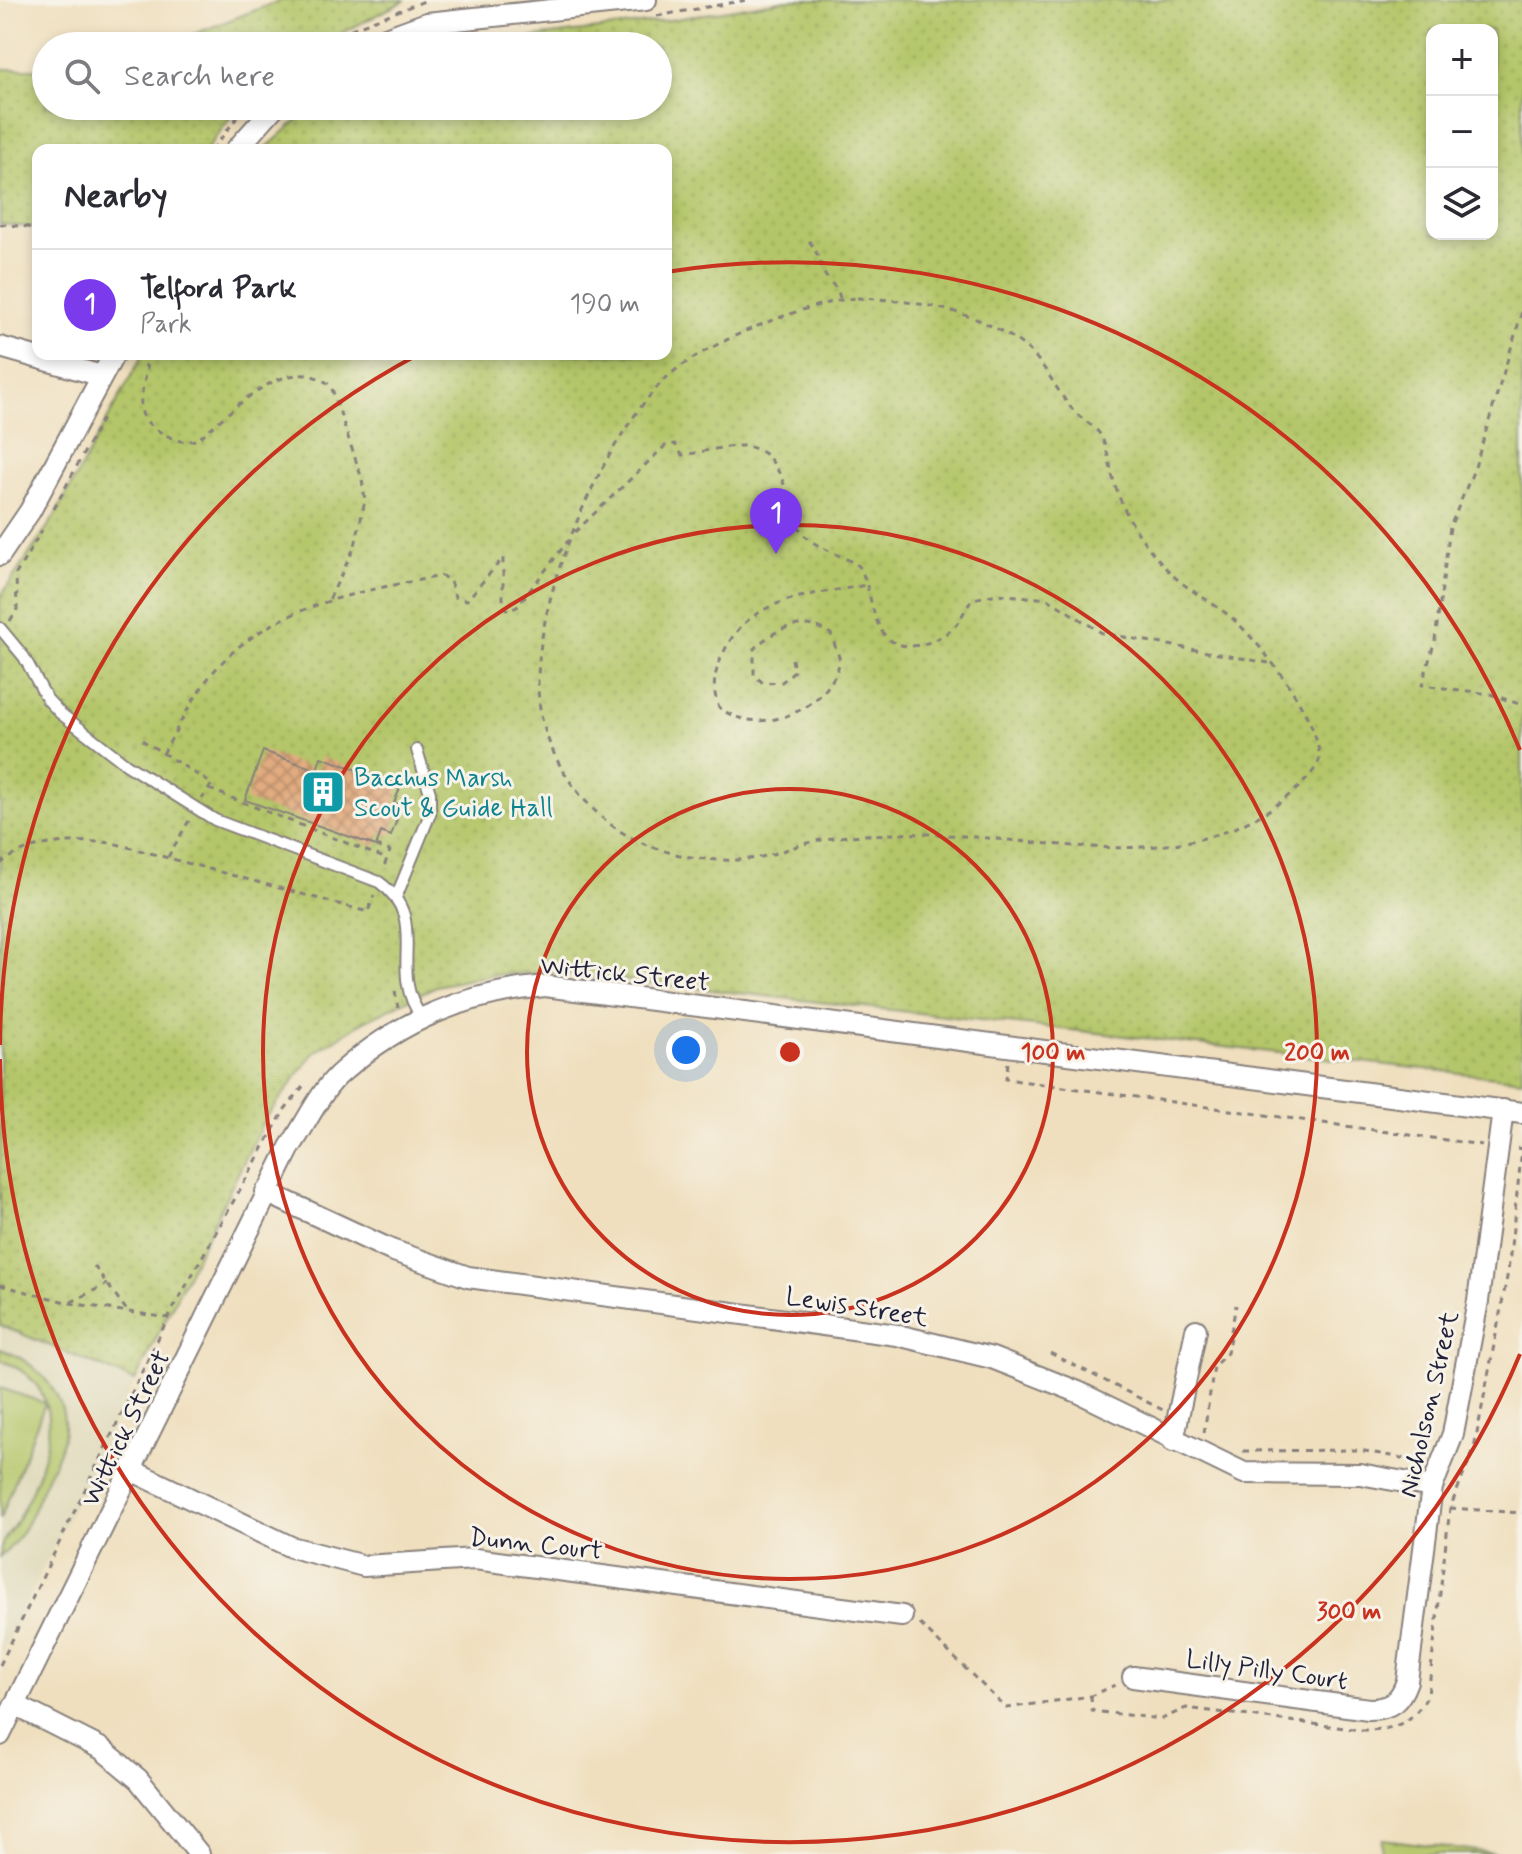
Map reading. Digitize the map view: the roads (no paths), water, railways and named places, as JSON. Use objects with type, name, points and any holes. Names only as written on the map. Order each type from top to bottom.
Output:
[{"type":"street","points":[[402,32],[427,23],[646,0]]},
{"type":"street","points":[[241,144],[263,120]]},
{"type":"street","points":[[0,347],[32,356]]},
{"type":"street","points":[[46,360],[102,376]]},
{"type":"street","points":[[0,555],[30,511],[111,360]]},
{"type":"street","name":"Wittick Street","points":[[0,1735],[133,1471],[290,1147],[341,1072],[421,1016],[497,990],[545,986],[1513,1111]]},
{"type":"street","name":"Nicholson Street","points":[[1392,1705],[1402,1696],[1407,1681],[1442,1464],[1453,1434],[1478,1301],[1499,1146],[1513,1111]]},
{"type":"street","name":"Lewis Street","points":[[266,1192],[391,1250],[468,1277],[897,1335],[992,1358],[1078,1392],[1244,1473],[1360,1474],[1437,1501]]},
{"type":"street","points":[[1173,1441],[1196,1330]]},
{"type":"street","name":"Dunn Court","points":[[133,1471],[291,1547],[364,1566],[475,1559],[902,1616]]},
{"type":"street","name":"Lilly Pilly Court","points":[[1133,1677],[1369,1709],[1392,1705]]},
{"type":"street","points":[[15,1705],[102,1749],[138,1779],[199,1854]]},
{"type":"lane","points":[[1,629],[60,713],[127,765],[215,820],[379,882],[397,895],[404,907],[406,921],[406,990],[421,1016]]},
{"type":"lane","points":[[397,895],[430,814],[430,793],[417,750]]},
{"type":"place","name":"Telford Park","points":[[776,554]]},
{"type":"place","name":"Bacchus Marsh Scout & Guide Hall","points":[[323,792]]}]
